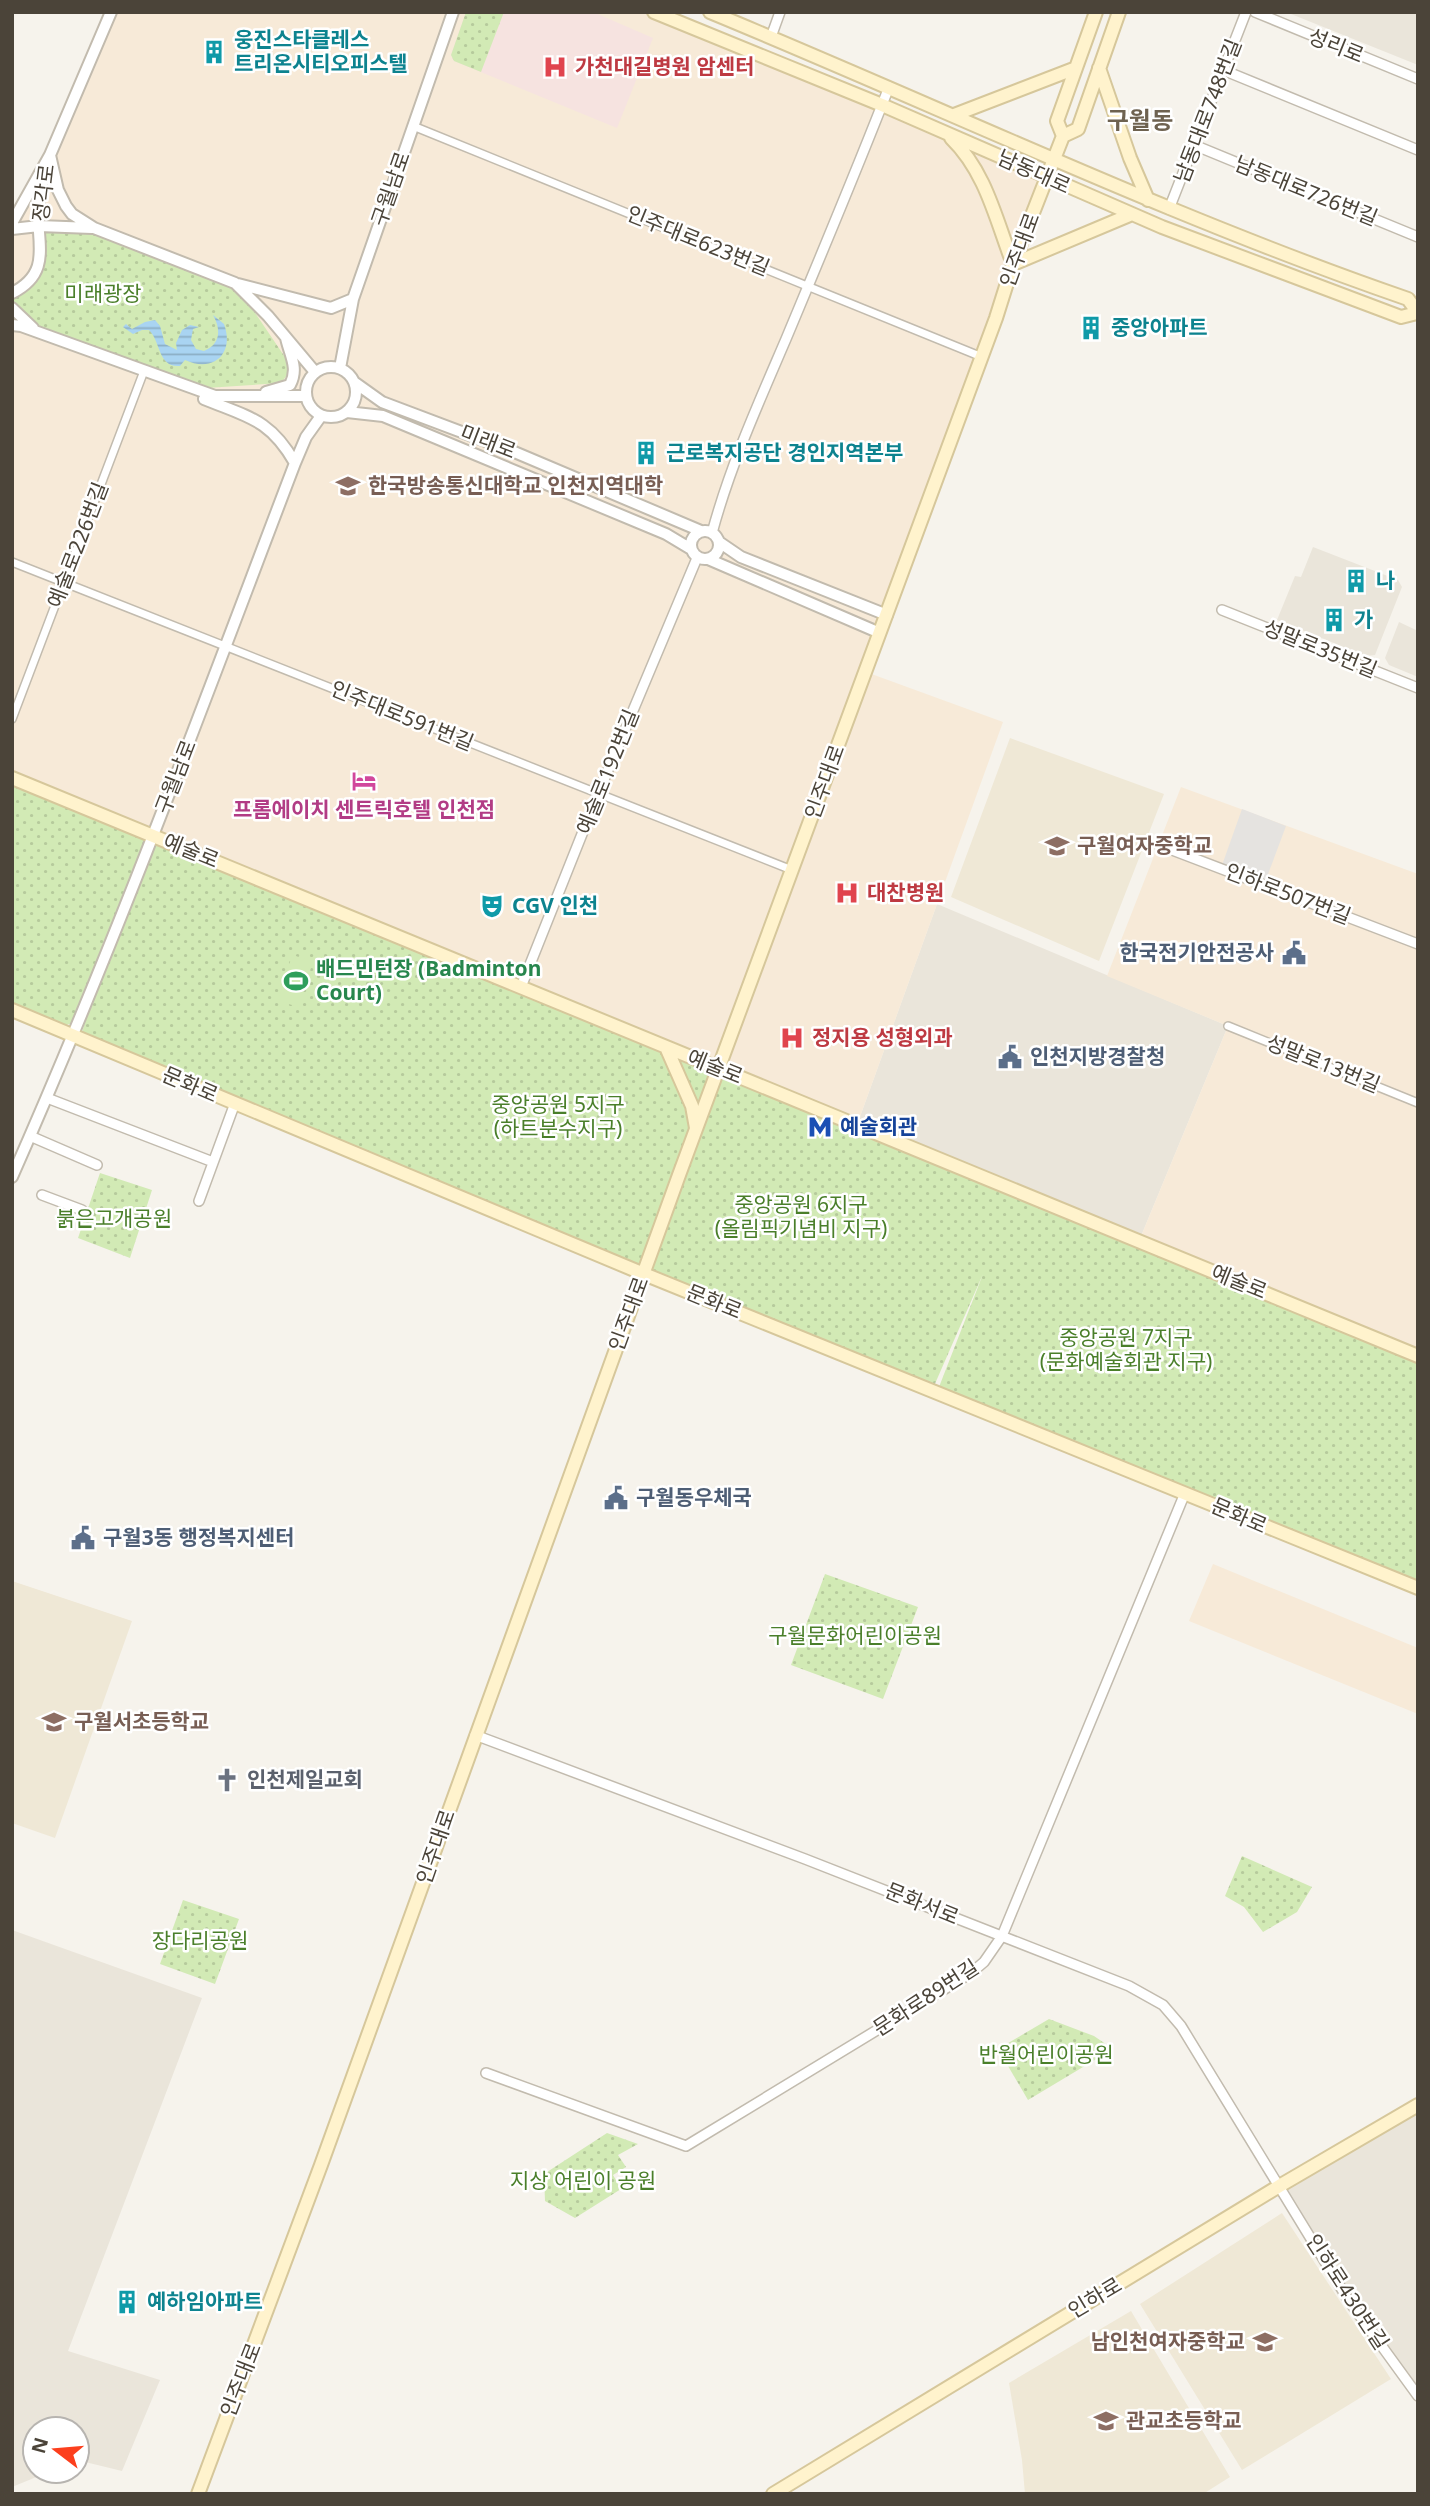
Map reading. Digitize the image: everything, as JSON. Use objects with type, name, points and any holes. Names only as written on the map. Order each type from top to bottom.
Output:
[{"type":"main road","name":"남동대로","points":[[654,12],[882,105],[1132,214],[1401,317],[1417,313],[1408,299],[1169,209],[710,12]]},
{"type":"main road","name":"인주대로","points":[[198,2494],[369,2037],[475,1735],[696,1129],[982,357],[1013,264],[1063,136],[1058,121],[1096,12]]},
{"type":"main road","name":"인주대로","points":[[1063,136],[1078,129],[1119,12]]},
{"type":"main road","points":[[954,115],[1076,68]]},
{"type":"main road","points":[[1099,68],[1130,158],[1148,200]]},
{"type":"main road","points":[[946,133],[975,166],[1013,264],[1132,214]]},
{"type":"main road","name":"예술로","points":[[12,778],[1418,1356]]},
{"type":"main road","name":"문화로","points":[[12,1010],[644,1273],[1418,1588]]},
{"type":"main road","points":[[666,1047],[692,1106],[696,1129]]},
{"type":"main road","name":"인하로","points":[[773,2494],[1280,2185],[1418,2105]]},
{"type":"street","points":[[111,12],[50,155],[58,190],[72,214],[94,228],[235,283],[331,307],[353,299]]},
{"type":"street","name":"구월남로","points":[[340,368],[353,299],[453,12]]},
{"type":"street","points":[[771,37],[780,12]]},
{"type":"street","name":"남동대로748번길","points":[[1169,209],[1246,12]]},
{"type":"street","name":"성리로","points":[[1255,12],[1418,79]]},
{"type":"street","points":[[1223,71],[1418,150]]},
{"type":"street","points":[[711,535],[693,538],[699,555],[717,553],[711,535],[720,502],[746,432],[889,87]]},
{"type":"street","name":"인주대로623번길","points":[[413,126],[982,357]]},
{"type":"street","name":"남동대로726번길","points":[[1194,145],[1418,237]]},
{"type":"street","name":"정각로","points":[[12,223],[50,155]]},
{"type":"street","name":"정각로","points":[[12,293],[28,281],[37,269],[41,256],[38,208],[50,155]]},
{"type":"street","points":[[12,229],[39,226],[94,228]]},
{"type":"street","points":[[235,283],[315,372]]},
{"type":"street","points":[[12,308],[35,331]]},
{"type":"street","points":[[12,325],[215,396],[306,396]]},
{"type":"street","points":[[256,397],[290,385],[295,376],[296,369],[285,336]]},
{"type":"street","points":[[327,367],[340,368],[354,382],[355,402],[347,412],[334,417],[321,416],[311,408],[306,396],[307,383],[315,372],[327,367]]},
{"type":"street","name":"예술로226번길","points":[[12,719],[144,371]]},
{"type":"street","name":"미래로","points":[[354,382],[382,402],[512,451],[711,535],[741,557],[887,615]]},
{"type":"street","points":[[191,389],[200,397],[263,423],[284,443],[295,463]]},
{"type":"street","name":"미래로","points":[[347,412],[383,416],[666,534],[699,555],[880,632]]},
{"type":"street","name":"구월남로","points":[[12,1177],[75,1035],[154,836],[295,463],[306,438],[321,416]]},
{"type":"street","name":"예술로192번길","points":[[522,987],[598,794],[699,555]]},
{"type":"street","name":"인주대로591번길","points":[[12,562],[792,870]]},
{"type":"street","name":"성말로35번길","points":[[1222,610],[1418,688]]},
{"type":"street","name":"인하로507번길","points":[[1159,845],[1418,944]]},
{"type":"street","name":"성말로13번길","points":[[1228,1026],[1418,1103]]},
{"type":"street","points":[[47,1098],[213,1161]]},
{"type":"street","points":[[199,1201],[235,1103]]},
{"type":"street","points":[[30,1136],[97,1165]]},
{"type":"street","points":[[42,1195],[82,1210]]},
{"type":"street","name":"문화로89번길","points":[[486,2073],[686,2146],[971,1973],[984,1962],[1002,1936],[1185,1493]]},
{"type":"street","name":"문화서로","points":[[475,1735],[810,1860],[1129,1986],[1168,2009],[1181,2025],[1280,2185]]},
{"type":"street","name":"인하로430번길","points":[[1280,2185],[1349,2301],[1418,2396]]},
{"type":"shaded area","points":[[111,12],[659,12],[1047,178],[866,672],[1003,722],[857,1125],[12,778],[12,223],[50,155]]},
{"type":"shaded area","name":"가천대길병원 암센터","points":[[466,12],[593,12],[653,38],[617,128],[454,61],[451,55]]},
{"type":"shaded area","points":[[1286,12],[1418,12],[1418,65]]},
{"type":"shaded area","points":[[1313,547],[1398,580],[1402,587],[1375,655],[1366,656],[1277,620],[1295,576],[1301,577]]},
{"type":"shaded area","points":[[1399,622],[1416,630],[1418,627],[1418,677],[1389,665],[1385,658]]},
{"type":"shaded area","name":"구월여자중학교","points":[[1010,738],[1164,794],[1099,961],[951,897]]},
{"type":"shaded area","points":[[1181,787],[1418,874],[1418,1356],[1139,1241],[1228,1026],[1107,976]]},
{"type":"shaded area","points":[[1242,809],[1286,826],[1264,885],[1221,868]]},
{"type":"shaded area","points":[[937,904],[1228,1026],[1139,1241],[857,1125]]},
{"type":"shaded area","points":[[1213,1564],[1418,1648],[1418,1714],[1189,1621]]},
{"type":"shaded area","name":"구월서초등학교","points":[[12,1581],[132,1621],[55,1838],[12,1823]]},
{"type":"shaded area","points":[[12,1930],[202,1998],[68,2351],[160,2380],[122,2471],[91,2463],[91,2415],[21,2415],[21,2483],[12,2487]]},
{"type":"shaded area","points":[[1418,2105],[1418,2395],[1349,2301],[1281,2185]]},
{"type":"shaded area","name":"남인천여자중학교","points":[[1282,2213],[1391,2379],[1242,2470],[1140,2304]]},
{"type":"shaded area","name":"관교초등학교","points":[[1131,2311],[1230,2477],[1203,2494],[1025,2494],[1009,2383]]},
{"type":"green space","points":[[466,12],[504,12],[481,72],[454,61],[451,55]]},
{"type":"green space","name":"미래광장","points":[[39,226],[94,228],[235,283],[289,363],[288,374],[281,383],[191,389],[35,331],[12,308],[12,293],[37,269]]},
{"type":"green space","points":[[12,778],[140,830],[147,850],[154,836],[1418,1356],[1418,1584],[939,1387],[983,1274],[934,1386],[82,1032],[101,972],[80,1021],[56,1028],[12,1010]]},
{"type":"green space","name":"배드민턴장 (Badminton Court)","points":[[292,955],[313,961],[299,1007],[278,1001]]},
{"type":"green space","name":"붉은고개공원","points":[[100,1173],[152,1190],[130,1258],[78,1238]]},
{"type":"green space","name":"구월문화어린이공원","points":[[825,1574],[918,1607],[883,1699],[791,1665]]},
{"type":"green space","points":[[1242,1856],[1312,1887],[1297,1912],[1263,1932],[1244,1907],[1225,1896]]},
{"type":"green space","name":"장다리공원","points":[[183,1900],[239,1919],[215,1984],[160,1964]]},
{"type":"green space","name":"반월어린이공원","points":[[1049,2019],[1094,2036],[1113,2049],[1028,2100],[998,2049]]},
{"type":"green space","name":"지상 어린이 공원","points":[[607,2133],[638,2144],[618,2155],[626,2167],[613,2175],[621,2189],[575,2218],[545,2201],[544,2174]]},
{"type":"water","points":[[213,315],[224,324],[226,344],[219,358],[204,364],[185,360],[180,366],[173,366],[164,359],[149,330],[133,334],[123,327],[126,324],[132,329],[155,320],[160,326],[165,344],[177,350],[176,343],[182,330],[190,325],[199,327],[193,329],[191,340],[196,349],[204,351],[214,344],[218,336]]},
{"type":"place","name":"웅진스타클레스 트리온시티오피스텔","points":[[214,52]]},
{"type":"place","name":"가천대길병원 암센터","points":[[555,67]]},
{"type":"place","name":"중앙아파트","points":[[1091,328]]},
{"type":"place","name":"근로복지공단 경인지역본부","points":[[646,453]]},
{"type":"place","name":"한국방송통신대학교 인천지역대학","points":[[348,486]]},
{"type":"place","name":"나","points":[[1356,581]]},
{"type":"place","name":"가","points":[[1334,620]]},
{"type":"place","name":"프롬에이치 센트릭호텔 인천점","points":[[364,781]]},
{"type":"place","name":"구월여자중학교","points":[[1057,846]]},
{"type":"place","name":"대찬병원","points":[[847,893]]},
{"type":"place","name":"CGV 인천","points":[[492,906]]},
{"type":"place","name":"한국전기안전공사","points":[[1294,953]]},
{"type":"place","name":"배드민턴장 (Badminton Court)","points":[[296,981]]},
{"type":"place","name":"정지용 성형외과","points":[[792,1038]]},
{"type":"place","name":"인천지방경찰청","points":[[1010,1057]]},
{"type":"place","name":"예술회관","points":[[820,1127]]},
{"type":"place","name":"구월동우체국","points":[[616,1498]]},
{"type":"place","name":"구월3동 행정복지센터","points":[[83,1538]]},
{"type":"place","name":"구월서초등학교","points":[[54,1722]]},
{"type":"place","name":"인천제일교회","points":[[227,1780]]},
{"type":"place","name":"예하임아파트","points":[[127,2302]]},
{"type":"place","name":"남인천여자중학교","points":[[1265,2342]]},
{"type":"place","name":"관교초등학교","points":[[1106,2421]]},
{"type":"district","name":"구월동","points":[[1140,121]]},
{"type":"park label","name":"중앙공원 5지구 (하트분수지구)","points":[[558,1117]]},
{"type":"park label","name":"중앙공원 6지구 (올림픽기념비 지구)","points":[[801,1217]]},
{"type":"park label","name":"중앙공원 7지구 (문화예술회관 지구)","points":[[1126,1350]]}]
